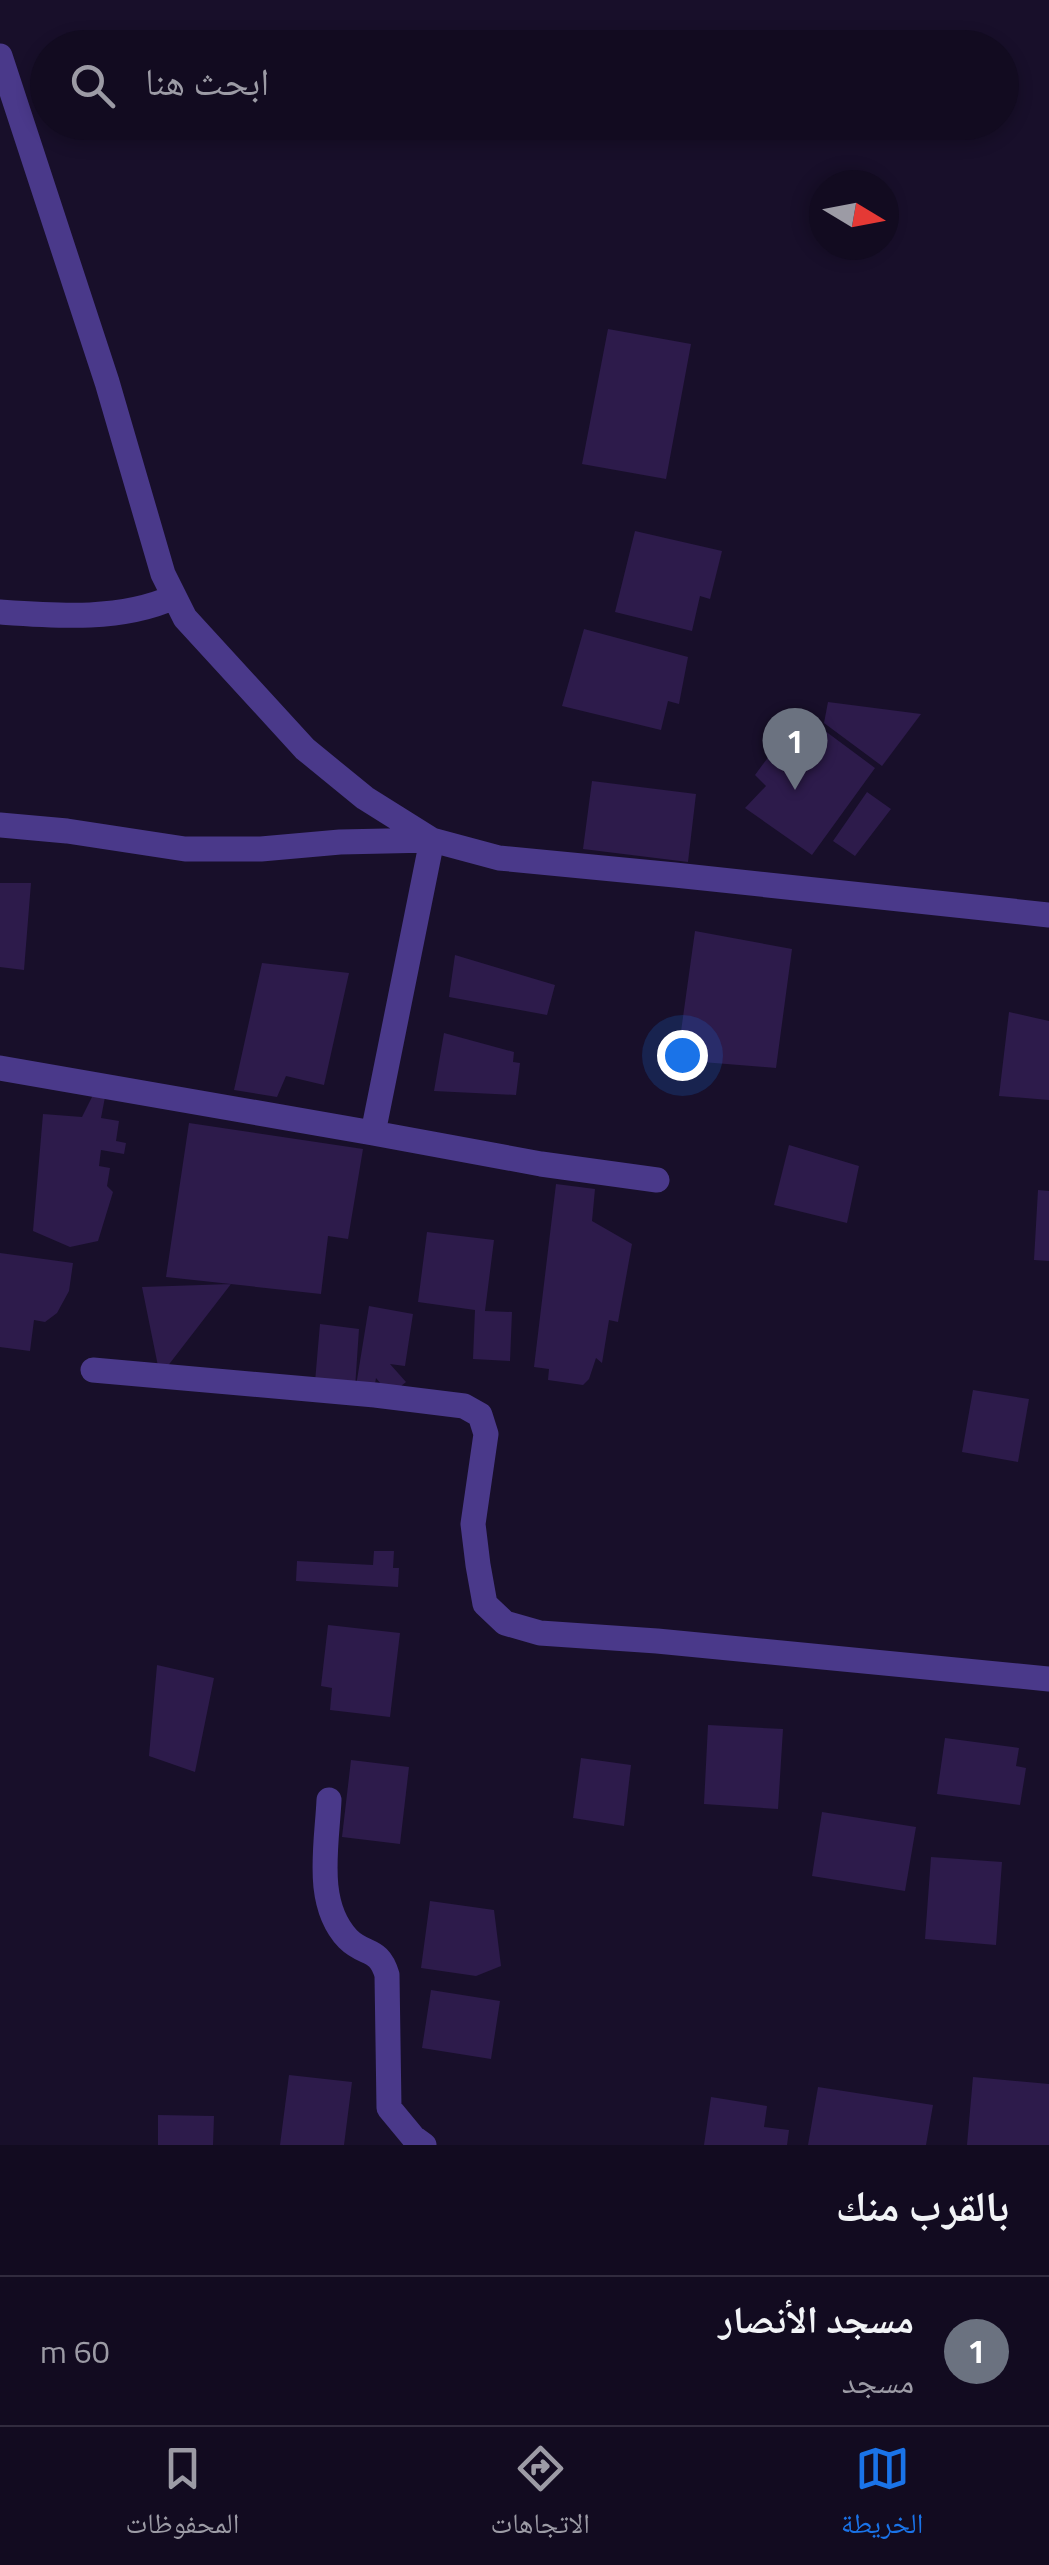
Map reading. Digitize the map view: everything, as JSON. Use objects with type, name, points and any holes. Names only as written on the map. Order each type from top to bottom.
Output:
[{"type":"street","points":[[0,56],[107,382],[163,574],[184,618],[305,749],[365,798],[432,840]]},
{"type":"street","points":[[0,612],[108,614],[151,607],[174,596]]},
{"type":"street","points":[[0,826],[67,831],[185,850],[432,840],[500,858],[1049,915]]},
{"type":"street","points":[[373,1132],[432,840]]},
{"type":"street","points":[[0,1068],[541,1164],[657,1180]]},
{"type":"street","points":[[92,1370],[375,1394],[464,1406],[480,1415],[486,1434],[473,1524],[485,1604],[505,1623],[540,1633],[1049,1678]]},
{"type":"street","points":[[329,1800],[324,1882],[335,1920],[350,1942],[374,1952],[383,1962],[387,1976],[390,2108],[424,2145]]},
{"type":"building","points":[[608,329],[691,344],[666,479],[582,464]]},
{"type":"building","points":[[635,531],[722,551],[710,599],[700,596],[692,631],[615,612]]},
{"type":"building","points":[[584,629],[688,657],[679,704],[668,701],[661,730],[562,706]]},
{"type":"building","points":[[828,702],[921,714],[882,766],[824,723]]},
{"type":"building","points":[[801,713],[875,768],[812,855],[745,808],[766,786],[755,775]]},
{"type":"building","points":[[592,781],[696,794],[688,862],[583,849]]},
{"type":"building","points":[[867,792],[891,809],[855,856],[833,841]]},
{"type":"building","points":[[0,883],[31,883],[24,970],[0,967]]},
{"type":"building","points":[[695,931],[792,949],[776,1068],[677,1060]]},
{"type":"building","points":[[455,955],[555,985],[547,1015],[449,997]]},
{"type":"building","points":[[262,963],[349,973],[324,1085],[286,1076],[277,1097],[234,1090]]},
{"type":"building","points":[[1009,1012],[1049,1021],[1049,1100],[999,1096]]},
{"type":"building","points":[[444,1033],[514,1052],[513,1062],[520,1063],[516,1095],[434,1091]]},
{"type":"building","points":[[93,1095],[105,1097],[101,1118],[119,1121],[116,1141],[126,1143],[124,1154],[101,1150],[99,1166],[110,1168],[107,1186],[113,1192],[98,1241],[70,1247],[33,1231],[43,1114],[82,1117]]},
{"type":"building","points":[[189,1123],[363,1149],[348,1239],[328,1236],[321,1294],[166,1277]]},
{"type":"building","points":[[789,1145],[859,1166],[847,1223],[774,1205]]},
{"type":"building","points":[[556,1184],[595,1189],[592,1221],[632,1244],[618,1322],[609,1320],[602,1363],[596,1358],[583,1385],[548,1380],[549,1369],[534,1367]]},
{"type":"building","points":[[1038,1190],[1049,1191],[1049,1261],[1034,1260]]},
{"type":"building","points":[[427,1232],[494,1240],[485,1311],[512,1312],[510,1361],[473,1359],[475,1310],[418,1302]]},
{"type":"building","points":[[0,1253],[73,1263],[69,1291],[57,1313],[45,1322],[34,1320],[30,1351],[0,1347]]},
{"type":"building","points":[[231,1284],[160,1376],[142,1287]]},
{"type":"building","points":[[369,1306],[413,1314],[405,1366],[390,1364],[406,1382],[390,1395],[376,1378],[374,1390],[356,1386]]},
{"type":"building","points":[[320,1324],[359,1329],[355,1388],[315,1382]]},
{"type":"building","points":[[973,1390],[1029,1399],[1018,1462],[962,1452]]},
{"type":"building","points":[[374,1551],[394,1551],[393,1568],[399,1568],[398,1587],[296,1581],[297,1561],[373,1565]]},
{"type":"building","points":[[328,1625],[400,1633],[390,1717],[330,1710],[332,1688],[321,1686]]},
{"type":"building","points":[[157,1665],[214,1678],[195,1772],[149,1756]]},
{"type":"building","points":[[708,1725],[783,1729],[778,1809],[704,1804]]},
{"type":"building","points":[[945,1738],[1019,1748],[1016,1766],[1026,1768],[1020,1805],[937,1794]]},
{"type":"building","points":[[581,1758],[631,1765],[624,1826],[573,1818]]},
{"type":"building","points":[[351,1760],[409,1767],[400,1844],[342,1837]]},
{"type":"building","points":[[822,1812],[916,1827],[905,1891],[812,1876]]},
{"type":"building","points":[[931,1857],[1002,1862],[996,1945],[925,1939]]},
{"type":"building","points":[[430,1901],[494,1910],[501,1966],[476,1976],[421,1968]]},
{"type":"building","points":[[431,1990],[500,2001],[491,2059],[422,2048]]},
{"type":"building","points":[[289,2075],[352,2082],[344,2145],[280,2145]]},
{"type":"building","points":[[973,2077],[1049,2084],[1049,2145],[967,2145]]},
{"type":"building","points":[[818,2087],[933,2105],[926,2145],[808,2145]]},
{"type":"building","points":[[711,2097],[767,2106],[764,2127],[789,2130],[787,2145],[704,2145]]},
{"type":"building","points":[[158,2115],[214,2116],[213,2145],[158,2145]]},
{"type":"place","name":"مسجد الأنصار","points":[[795,790]]}]
